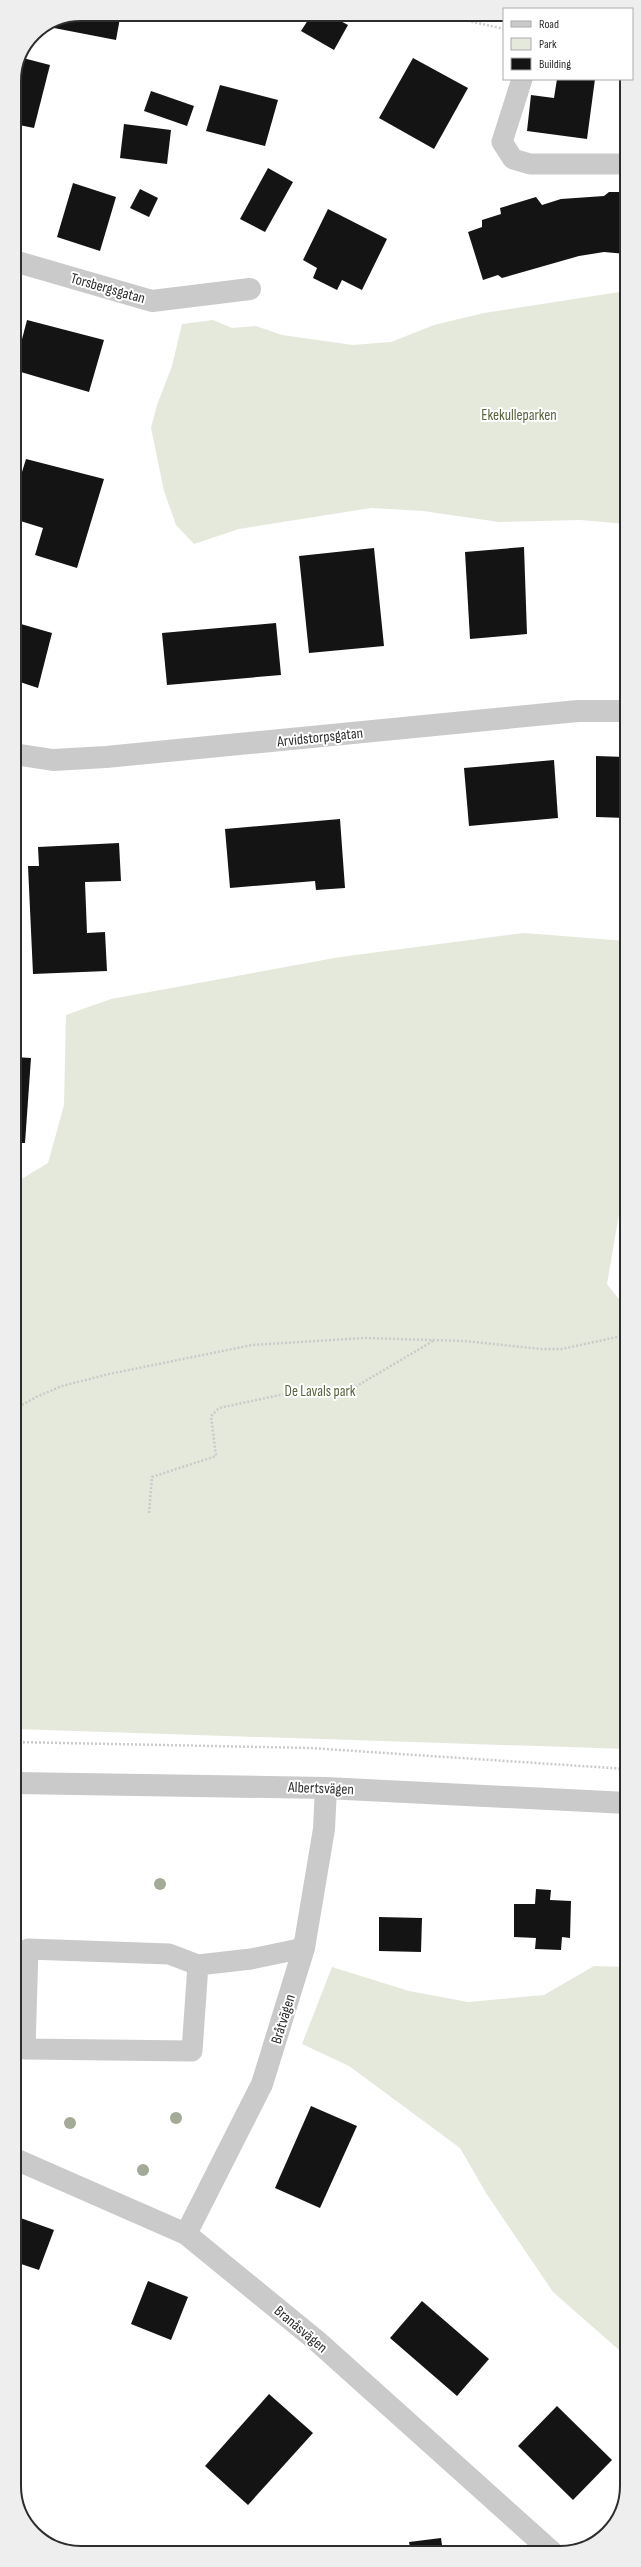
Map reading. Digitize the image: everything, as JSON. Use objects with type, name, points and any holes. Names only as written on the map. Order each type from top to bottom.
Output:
[{"type":"street","name":"Torsbergsgatan","points":[[21,264],[152,301],[250,289]]},
{"type":"street","name":"Arvidstorpsgatan","points":[[21,755],[53,760],[106,757],[578,711],[620,712]]},
{"type":"street","name":"Albertsvägen","points":[[21,1783],[326,1788],[620,1802]]},
{"type":"street","name":"Bråtvägen","points":[[186,2234],[262,2084],[304,1948],[324,1829],[326,1788]]},
{"type":"street","name":"Branåsvägen","points":[[21,2162],[186,2234],[317,2341],[545,2546]]},
{"type":"lane","points":[[522,80],[502,142],[514,159],[530,164],[620,164]]},
{"type":"lane","points":[[198,1965],[192,2051],[25,2049],[28,1949],[168,1954],[198,1965],[251,1959],[304,1948]]},
{"type":"path","points":[[470,21],[503,29]]},
{"type":"path","points":[[21,1406],[36,1396],[62,1386],[109,1374],[252,1346],[365,1338],[562,1349],[620,1336]]},
{"type":"path","points":[[149,1513],[152,1477],[216,1456],[211,1416],[219,1408],[294,1392],[340,1396],[433,1341]]},
{"type":"path","points":[[21,1742],[310,1748],[620,1769]]},
{"type":"green space","name":"Ekekulleparken","points":[[620,292],[620,523],[580,520],[499,522],[423,511],[371,508],[239,529],[194,544],[176,525],[164,491],[151,428],[157,405],[172,366],[182,324],[213,320],[232,328],[256,326],[282,335],[353,345],[391,342],[434,325],[484,313]]},
{"type":"green space","name":"De Lavals park","points":[[524,933],[620,941],[620,1208],[607,1284],[620,1300],[620,1749],[21,1729],[21,1179],[48,1163],[64,1105],[66,1015],[111,999],[340,957]]},
{"type":"green space","points":[[594,1966],[620,1967],[620,2351],[553,2292],[486,2193],[460,2148],[349,2066],[302,2044],[332,1967],[409,1991],[468,2002],[544,1995]]},
{"type":"building","points":[[119,21],[116,40],[54,28],[69,22]]},
{"type":"building","points":[[307,21],[340,21],[348,25],[334,50],[301,31]]},
{"type":"building","points":[[413,58],[468,88],[434,149],[379,118]]},
{"type":"building","points":[[26,59],[50,65],[34,128],[21,125],[21,81],[22,69]]},
{"type":"building","points":[[557,80],[595,80],[587,139],[527,131],[531,95],[554,98]]},
{"type":"building","points":[[220,85],[278,100],[265,146],[206,131]]},
{"type":"building","points":[[151,91],[194,106],[187,126],[144,111]]},
{"type":"building","points":[[124,124],[171,130],[167,164],[120,158]]},
{"type":"building","points":[[268,168],[293,182],[265,232],[240,219]]},
{"type":"building","points":[[73,183],[116,197],[100,251],[57,237]]},
{"type":"building","points":[[140,189],[158,198],[149,217],[130,208]]},
{"type":"building","points":[[609,192],[620,192],[620,253],[604,252],[579,256],[502,278],[498,275],[483,280],[468,232],[482,227],[482,220],[501,214],[500,208],[536,197],[542,205],[561,199],[604,196]]},
{"type":"building","points":[[328,209],[387,239],[362,290],[342,280],[337,290],[313,278],[317,268],[303,260]]},
{"type":"building","points":[[27,320],[104,340],[89,392],[21,372],[21,343]]},
{"type":"building","points":[[26,459],[104,479],[77,568],[35,555],[43,528],[21,521],[21,475]]},
{"type":"building","points":[[524,547],[527,634],[470,639],[465,552]]},
{"type":"building","points":[[374,548],[384,646],[309,653],[299,556]]},
{"type":"building","points":[[276,623],[281,675],[167,685],[162,633]]},
{"type":"building","points":[[21,624],[52,633],[38,688],[21,682]]},
{"type":"building","points":[[596,756],[620,757],[620,818],[596,817]]},
{"type":"building","points":[[554,760],[558,818],[469,826],[464,768]]},
{"type":"building","points":[[340,819],[345,888],[316,890],[315,881],[230,888],[225,829]]},
{"type":"building","points":[[119,843],[121,881],[85,882],[87,933],[105,932],[107,971],[33,974],[28,866],[39,866],[38,847]]},
{"type":"building","points":[[21,1057],[31,1058],[25,1143],[21,1143]]},
{"type":"building","points":[[536,1889],[551,1890],[550,1900],[571,1901],[570,1938],[562,1937],[561,1950],[535,1949],[536,1938],[514,1937],[514,1904],[535,1904]]},
{"type":"building","points":[[379,1917],[422,1918],[421,1952],[379,1951]]},
{"type":"building","points":[[311,2106],[357,2126],[320,2208],[275,2188]]},
{"type":"building","points":[[21,2218],[54,2230],[39,2270],[21,2264]]},
{"type":"building","points":[[148,2281],[188,2297],[171,2340],[131,2324]]},
{"type":"building","points":[[422,2301],[489,2359],[457,2396],[390,2338]]},
{"type":"building","points":[[269,2394],[313,2433],[248,2505],[205,2466]]},
{"type":"building","points":[[557,2406],[612,2460],[573,2500],[518,2446]]},
{"type":"building","points":[[441,2538],[442,2546],[410,2546],[409,2542]]}]
